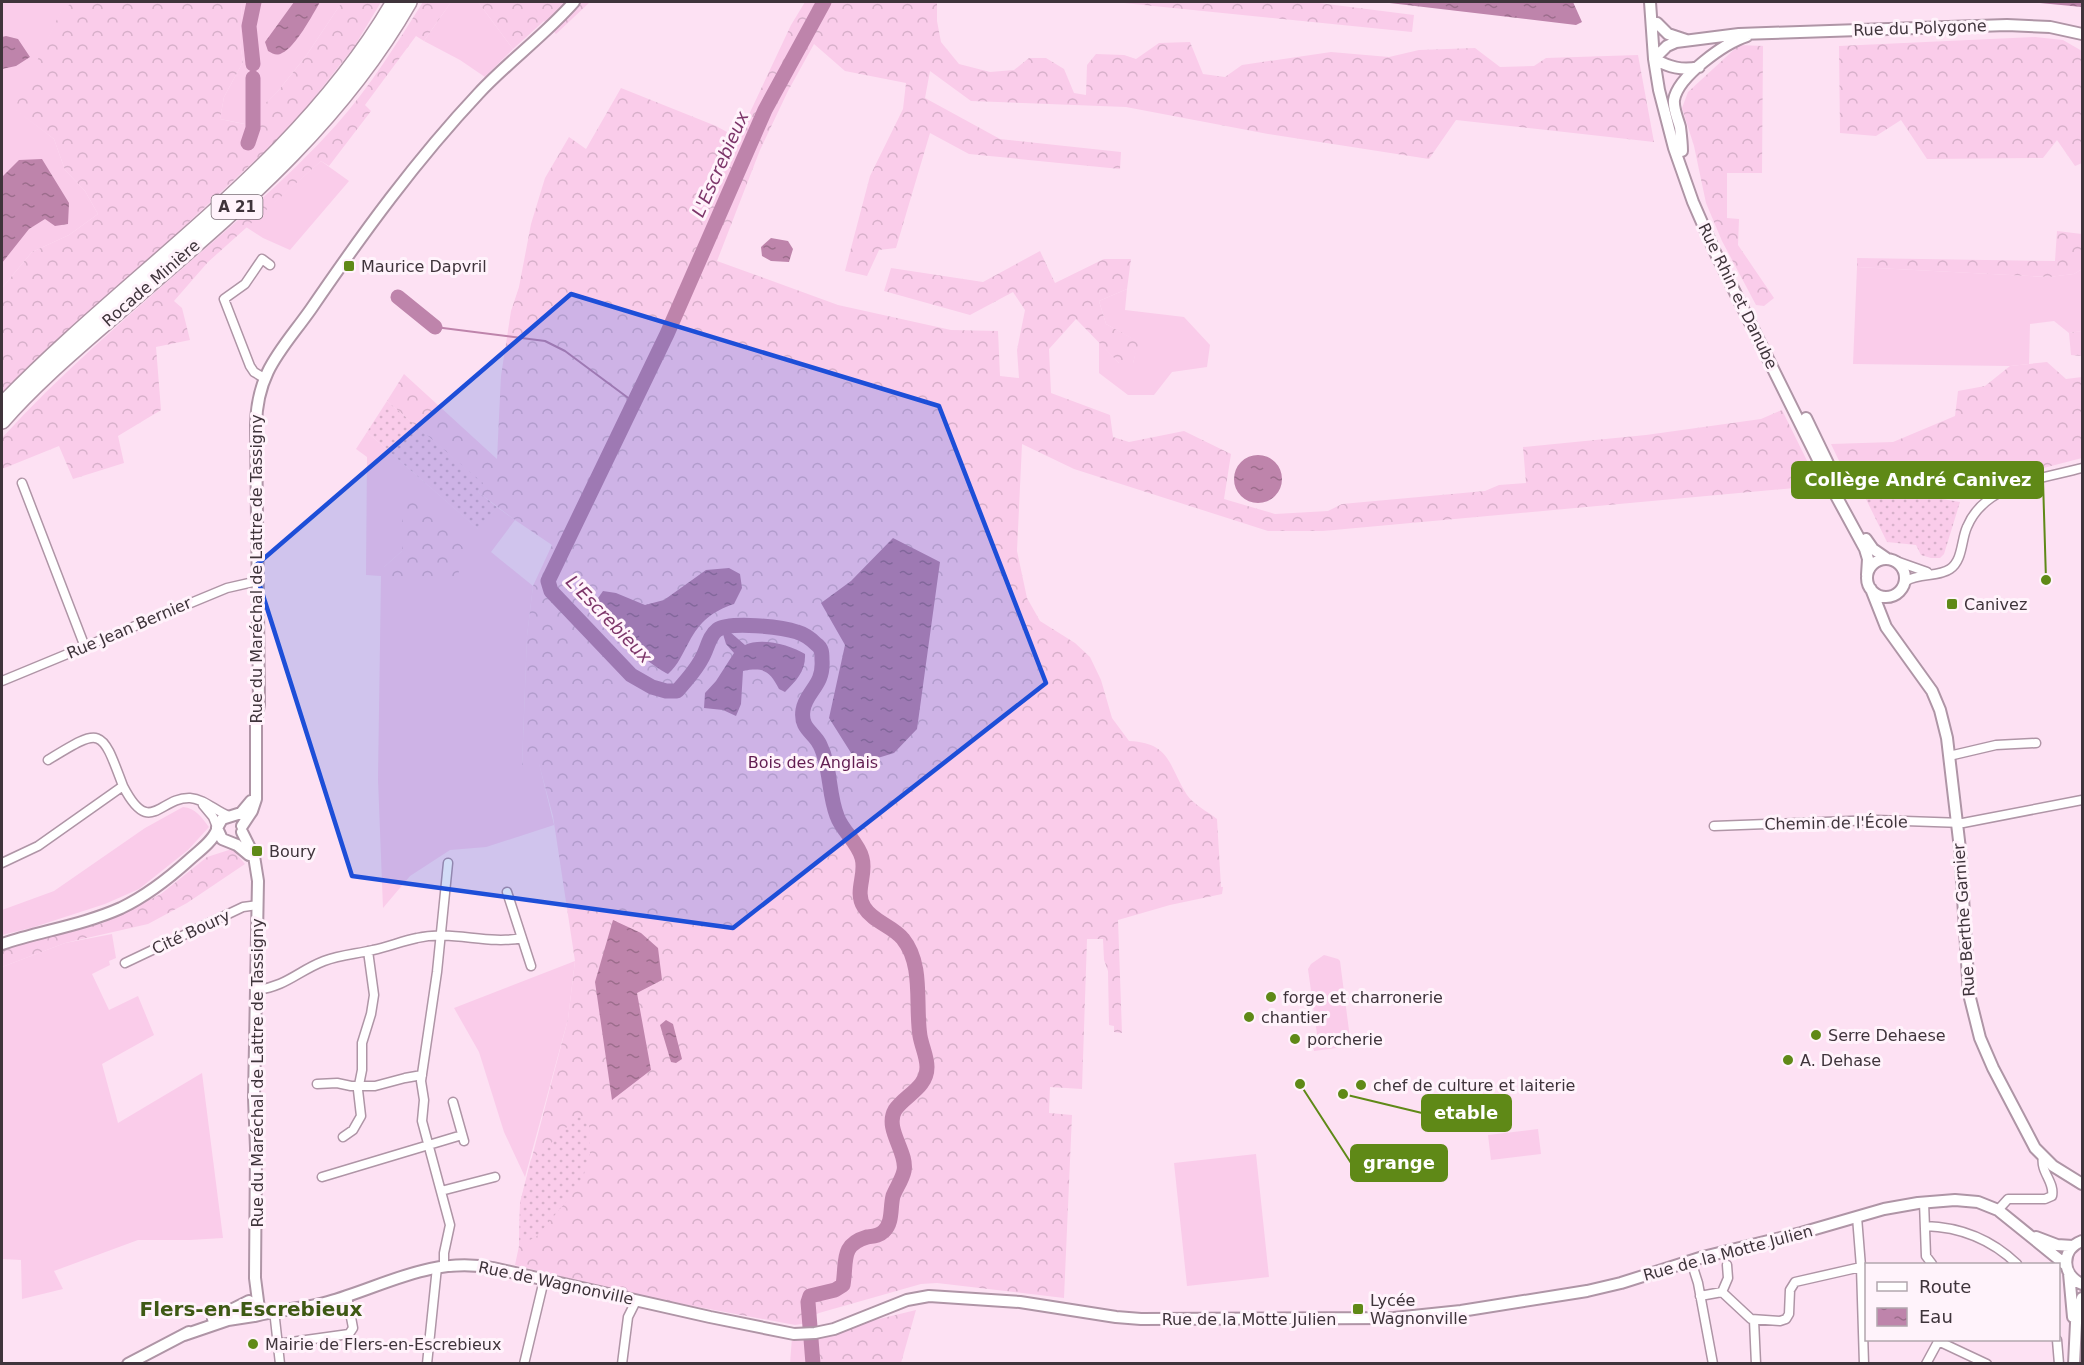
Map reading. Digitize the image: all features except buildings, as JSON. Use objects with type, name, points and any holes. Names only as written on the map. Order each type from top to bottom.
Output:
[{"type":"highway","name":"Rocade Minière","points":[[2,405],[75,334],[231,196],[286,143],[346,73],[394,2]]},
{"type":"highway","name":"Rocade Minière","points":[[2,421],[51,371],[232,212],[305,142],[351,89],[410,2]]},
{"type":"street","name":"Rue du Maréchal de Lattre de Tassigny","points":[[252,1308],[255,1278],[254,1051],[258,905],[257,868],[242,829],[255,803],[256,783],[256,723],[259,704],[255,526],[256,414],[259,393],[264,378],[279,352],[414,167],[481,91],[574,2]]},
{"type":"street","name":"Rue Rhin et Danube","points":[[1650,2],[1670,111],[1682,151],[1709,223],[1870,545],[1891,559]]},
{"type":"street","name":"Rue Rhin et Danube","points":[[1655,2],[1660,96],[1671,138],[1702,225],[1834,492],[1865,549],[1868,559],[1867,575]]},
{"type":"street","points":[[1657,23],[1668,34],[1686,40]]},
{"type":"street","name":"Rue du Polygone","points":[[1659,58],[1669,45],[1686,40],[1734,34],[2007,25],[2050,27],[2082,34]]},
{"type":"street","name":"Rue du Polygone","points":[[1682,151],[1674,99],[1684,82],[1699,67],[1729,45],[1756,34]]},
{"type":"street","points":[[1659,58],[1680,69],[1699,67]]},
{"type":"street","points":[[264,378],[250,366],[224,299],[245,284],[262,259],[270,265]]},
{"type":"street","points":[[1930,573],[1891,559],[1874,563],[1867,575],[1871,589],[1880,596],[1892,596],[1900,591],[1906,581],[1915,576],[1944,572],[1954,565],[1958,558],[1968,523],[1976,510],[1992,496],[2009,488],[2082,468]]},
{"type":"street","points":[[22,483],[86,647]]},
{"type":"street","points":[[1891,559],[1904,569],[1906,581]]},
{"type":"street","name":"Rue Jean Bernier","points":[[2,681],[227,588],[258,581]]},
{"type":"street","name":"Rue Berthe Garnier","points":[[1871,589],[1882,619],[1932,691],[1940,710],[1958,823],[1971,1008],[1987,1055],[2029,1138],[2043,1157],[2082,1184]]},
{"type":"street","name":"Rue Berthe Garnier","points":[[1892,596],[1885,612],[1892,635]]},
{"type":"street","points":[[2,942],[92,919],[123,907],[209,849],[238,839],[242,829],[239,819],[192,798],[178,800],[161,810],[148,812],[136,805],[123,786],[109,748],[97,738],[80,740],[48,760]]},
{"type":"street","points":[[1949,756],[1996,745],[2036,743]]},
{"type":"street","name":"Rue du Maréchal de Lattre de Tassigny","points":[[230,816],[241,813],[249,805],[256,783]]},
{"type":"street","points":[[2,863],[38,846],[123,786]]},
{"type":"street","points":[[192,798],[206,808],[220,838],[244,850],[257,868]]},
{"type":"street","name":"Chemin de l'École","points":[[1714,825],[1876,820],[1958,823],[2082,800]]},
{"type":"street","points":[[180,868],[207,843],[222,819],[230,816]]},
{"type":"street","points":[[427,1364],[440,1267],[450,1228],[422,1121],[424,1105],[422,1076],[448,863]]},
{"type":"street","points":[[507,892],[531,966]]},
{"type":"street","name":"Cité Boury","points":[[125,963],[243,907],[258,905]]},
{"type":"street","points":[[257,990],[275,987],[327,960],[419,937],[441,935],[500,940],[522,938]]},
{"type":"street","points":[[343,1137],[357,1126],[361,1116],[362,1043],[371,1014],[374,994],[368,951]]},
{"type":"street","points":[[317,1084],[333,1082],[351,1086],[379,1085],[422,1076]]},
{"type":"street","points":[[322,1177],[428,1144],[463,1138],[453,1102]]},
{"type":"street","points":[[1998,1210],[2008,1199],[2048,1199],[2052,1196],[2053,1191],[2042,1167],[2043,1157]]},
{"type":"street","points":[[441,1191],[495,1177]]},
{"type":"street","name":"Rue de la Motte Julien","points":[[807,1333],[843,1326],[907,1300],[929,1296],[1020,1302],[1141,1319],[1420,1317],[1587,1291],[1884,1209],[1924,1202],[1965,1200],[1983,1203],[1998,1210],[2025,1231],[2068,1269],[2075,1280],[2082,1284]]},
{"type":"street","points":[[1924,1202],[1926,1256],[1931,1263]]},
{"type":"street","points":[[1857,1217],[1864,1364]]},
{"type":"street","points":[[1925,1226],[1956,1230],[1976,1237],[2000,1250],[2016,1263]]},
{"type":"street","name":"Rue de la Motte Julien","points":[[2025,1231],[2050,1242],[2080,1242]]},
{"type":"street","points":[[2074,1364],[2074,1335],[2067,1256],[2080,1242]]},
{"type":"street","points":[[1691,1261],[1713,1364]]},
{"type":"street","name":"Rue de Wagnonville","points":[[128,1364],[184,1335],[252,1308],[274,1310],[317,1305],[405,1275],[440,1267],[480,1266],[778,1332],[807,1333]]},
{"type":"street","points":[[1722,1292],[1728,1278],[1727,1266]]},
{"type":"street","points":[[1722,1292],[1754,1320],[1780,1321],[1786,1319],[1789,1311],[1790,1290],[1795,1282],[1861,1267]]},
{"type":"street","points":[[524,1364],[544,1280]]},
{"type":"street","points":[[1700,1296],[1722,1292]]},
{"type":"street","points":[[277,1344],[350,1334],[353,1328],[347,1296]]},
{"type":"street","points":[[2074,1335],[2082,1298]]},
{"type":"street","points":[[622,1364],[628,1317],[636,1300]]},
{"type":"street","points":[[274,1310],[280,1364]]},
{"type":"street","points":[[1754,1320],[1756,1364]]},
{"type":"street","points":[[1926,1364],[1938,1341]]},
{"type":"street","points":[[1941,1341],[1987,1364]]},
{"type":"street","points":[[2057,1341],[2059,1364]]},
{"type":"highlighted area","points":[[571,294],[939,406],[1046,683],[733,928],[352,876],[254,567]]},
{"type":"green space","points":[[2,2],[73,2],[61,12],[15,109],[54,139],[65,170],[85,191],[98,214],[69,235],[32,252],[2,288]]},
{"type":"green space","points":[[73,2],[242,2],[240,43],[243,62],[224,97],[220,119],[244,124],[278,91],[306,56],[342,2],[381,2],[354,47],[292,126],[2,396],[2,288],[32,252],[69,235],[98,214],[85,191],[65,170],[54,139],[14,109],[61,11]]},
{"type":"green space","points":[[242,2],[342,2],[306,56],[278,91],[245,124],[220,119],[224,97],[243,62],[240,43]]},
{"type":"green space","points":[[423,2],[451,2],[424,41],[416,36],[365,105],[371,111],[329,166],[321,161],[208,262],[174,301],[182,308],[190,340],[156,347],[161,410],[118,436],[124,463],[73,479],[59,446],[2,469],[2,438],[70,369],[266,195],[320,142],[372,80]]},
{"type":"green space","points":[[451,2],[478,2],[513,49],[485,77],[460,60],[424,41]]},
{"type":"green space","points":[[478,2],[590,2],[556,34],[544,21],[513,49]]},
{"type":"green space","name":"Bois des Anglais","points":[[805,2],[937,2],[937,21],[941,42],[959,64],[990,72],[1014,70],[1029,58],[1046,58],[1064,69],[1074,93],[1086,95],[1087,65],[1096,54],[1124,55],[1136,59],[1159,43],[1190,42],[1203,74],[1225,77],[1242,65],[1331,52],[1389,57],[1419,50],[1475,48],[1500,67],[1534,66],[1546,58],[1638,55],[1654,142],[1456,120],[1429,159],[1268,134],[1126,107],[971,101],[930,71],[925,98],[1000,139],[1121,152],[1120,169],[969,154],[930,133],[896,248],[879,250],[867,276],[845,271],[870,176],[903,109],[906,83],[845,71],[814,44],[788,91],[760,150],[717,261],[838,305],[951,330],[998,331],[1000,376],[1019,378],[1017,350],[1025,310],[1013,292],[970,315],[884,291],[891,268],[983,282],[1040,251],[1055,283],[1104,259],[1131,259],[1127,289],[1099,301],[1106,324],[1139,342],[1133,363],[1119,363],[1076,319],[1049,349],[1051,393],[1110,415],[1113,437],[1129,442],[1184,431],[1231,454],[1224,499],[1275,514],[1328,511],[1342,504],[1485,491],[1499,485],[1526,483],[1523,447],[1646,435],[1761,419],[1782,410],[1817,481],[1795,488],[1323,531],[1268,531],[1074,469],[1022,444],[1017,551],[1027,598],[1040,621],[1075,643],[1090,657],[1101,680],[1112,718],[1129,741],[1153,746],[1161,751],[1187,795],[1217,819],[1222,894],[1170,905],[1118,920],[1122,1033],[1114,1032],[1114,1026],[1109,1025],[1108,971],[1104,960],[1103,939],[1087,939],[1082,1089],[1050,1087],[1049,1113],[1072,1115],[1064,1298],[937,1283],[921,1284],[819,1313],[807,1319],[808,1323],[795,1325],[639,1296],[515,1265],[519,1246],[520,1203],[568,1019],[575,961],[553,816],[539,764],[522,767],[527,636],[533,586],[552,545],[478,492],[482,483],[387,401],[404,374],[497,459],[501,376],[511,311],[519,287],[531,224],[545,178],[569,137],[586,149],[621,88],[716,126],[738,138],[791,25]]},
{"type":"green space","points":[[1114,2],[1311,2],[1414,15],[1412,32]]},
{"type":"green space","points":[[2035,37],[2063,40],[2082,51],[2082,163],[2075,166],[2057,140],[2043,158],[1927,159],[1901,120],[1876,136],[1840,133],[1839,46]]},
{"type":"green space","points":[[1739,45],[1763,46],[1762,173],[1727,173],[1727,218],[1739,219],[1738,245],[1774,298],[1764,306],[1756,305],[1722,241],[1706,203],[1694,146],[1682,108],[1688,92]]},
{"type":"green space","points":[[321,161],[349,181],[290,250],[263,238],[246,227]]},
{"type":"green space","points":[[2057,231],[2082,234],[2082,269],[2074,274],[2049,277],[1857,267],[1857,258],[2055,261]]},
{"type":"green space","points":[[1857,267],[2048,277],[2074,274],[2082,269],[2082,331],[2069,333],[2054,321],[2030,324],[2029,364],[2010,366],[1853,364]]},
{"type":"green space","points":[[1127,289],[1125,310],[1184,317],[1210,345],[1207,367],[1172,372],[1154,395],[1128,395],[1099,373],[1099,342],[1119,363],[1133,363],[1138,342],[1106,324],[1099,301]]},
{"type":"green space","points":[[2082,331],[2082,356],[2071,355],[2069,333]]},
{"type":"green space","points":[[2047,362],[2066,379],[2082,377],[2082,458],[1998,480],[1982,489],[1968,474],[1944,471],[1930,480],[1891,477],[1882,489],[1864,486],[1863,493],[1853,490],[1831,444],[1893,442],[1955,416],[1958,391],[1985,386],[2010,366]]},
{"type":"green space","points":[[387,401],[483,483],[478,492],[497,507],[479,530],[367,432]]},
{"type":"green space","points":[[367,432],[478,529],[497,507],[515,520],[491,552],[533,586],[527,636],[522,766],[539,763],[554,825],[486,847],[450,850],[410,876],[383,908],[378,779],[381,576],[366,575],[367,457],[356,449]],"holes":[[[402,503],[458,556],[458,576],[384,567],[402,551]]]},
{"type":"green space","points":[[1864,486],[1960,502],[1944,554],[1940,558],[1931,558],[1921,555],[1916,545],[1887,542],[1863,493]]},
{"type":"green space","points":[[411,497],[464,548],[458,556],[459,576],[381,576],[384,567],[402,551],[402,503]]},
{"type":"green space","points":[[183,807],[195,811],[209,827],[188,850],[139,889],[105,904],[2,935],[2,910],[54,891],[145,828]]},
{"type":"green space","points":[[232,849],[245,864],[187,903],[148,924],[65,943],[2,967],[2,949],[103,923],[161,894],[207,857]]},
{"type":"green space","points":[[112,934],[116,958],[109,961],[110,965],[92,974],[109,1010],[138,996],[154,1035],[102,1064],[118,1123],[202,1073],[223,1238],[138,1240],[54,1271],[63,1289],[22,1299],[21,1260],[2,1259],[2,967],[65,943]]},
{"type":"green space","points":[[1324,955],[1340,961],[1351,1046],[1314,1051],[1312,1035],[1317,1034],[1308,969]]},
{"type":"green space","points":[[575,961],[568,1019],[525,1177],[504,1132],[479,1052],[454,1008]]},
{"type":"green space","points":[[579,1115],[589,1124],[590,1154],[581,1184],[537,1236],[519,1246],[520,1203],[531,1159],[543,1151]]},
{"type":"green space","points":[[1538,1129],[1541,1154],[1491,1160],[1488,1135]]},
{"type":"green space","points":[[1256,1154],[1269,1277],[1187,1286],[1174,1163]]},
{"type":"green space","points":[[916,1310],[901,1363],[807,1363],[805,1337]]},
{"type":"green space","points":[[792,1337],[805,1337],[807,1363],[790,1364]]},
{"type":"water","points":[[294,2],[320,2],[292,45],[280,54],[273,54],[268,51],[265,42]]},
{"type":"water","points":[[1381,2],[1573,2],[1582,22],[1576,25]]},
{"type":"water","points":[[2029,2],[2082,2],[2082,7]]},
{"type":"water","points":[[2,37],[18,39],[30,57],[16,66],[2,69]]},
{"type":"water","points":[[42,159],[69,203],[68,224],[55,226],[45,219],[29,229],[2,263],[2,177],[19,160]]},
{"type":"water","points":[[771,238],[788,241],[793,249],[789,262],[771,261],[762,256],[761,247]]},
{"type":"water","points":[[1253,455],[1263,455],[1278,465],[1282,479],[1278,493],[1272,499],[1263,503],[1253,503],[1238,493],[1234,484],[1234,474],[1244,459]]},
{"type":"water","points":[[893,538],[940,562],[917,729],[894,753],[858,764],[829,718],[845,645],[821,603],[851,581]]},
{"type":"water","points":[[729,568],[740,574],[742,588],[734,604],[713,614],[703,623],[693,635],[678,663],[668,674],[637,652],[614,631],[599,610],[596,601],[603,591],[616,593],[645,605],[664,600],[706,570]]},
{"type":"water","points":[[730,632],[745,645],[759,642],[776,643],[805,654],[802,671],[785,692],[779,689],[773,678],[766,672],[743,671],[741,704],[736,716],[723,710],[704,708],[705,693],[716,681],[734,653],[726,644],[723,634]]},
{"type":"water","points":[[613,920],[641,933],[658,948],[662,980],[637,993],[651,1070],[612,1100],[595,982]]},
{"type":"water","points":[[666,1020],[673,1024],[682,1059],[676,1063],[671,1062],[660,1025]]},
{"type":"waterway","points":[[253,64],[249,26],[254,2]]},
{"type":"waterway","name":"L'Escrebieux","points":[[813,1364],[808,1302],[810,1296],[835,1290],[843,1285],[846,1255],[852,1244],[858,1240],[878,1235],[887,1227],[893,1196],[904,1171],[903,1156],[894,1133],[892,1117],[899,1105],[920,1086],[927,1067],[920,1036],[918,986],[910,949],[899,935],[872,916],[861,901],[862,858],[837,816],[824,753],[805,726],[803,710],[820,676],[821,651],[807,637],[790,630],[756,626],[724,627],[714,633],[697,667],[677,691],[666,691],[652,687],[631,675],[551,591],[548,581],[667,334],[765,110],[824,2]]},
{"type":"waterway","points":[[248,143],[253,128],[253,78]]},
{"type":"waterway","points":[[398,297],[435,327]]},
{"type":"waterway","points":[[435,327],[545,341],[565,351],[635,403]]},
{"type":"place","name":"Maurice Dapvril","points":[[349,266]]},
{"type":"place","name":"Collège André Canivez","points":[[2046,580]]},
{"type":"place","name":"Canivez","points":[[1952,604]]},
{"type":"place","name":"Boury","points":[[257,851]]},
{"type":"place","name":"forge et charronerie","points":[[1271,997]]},
{"type":"place","name":"chantier","points":[[1249,1017]]},
{"type":"place","name":"Serre Dehaese","points":[[1816,1035]]},
{"type":"place","name":"porcherie","points":[[1295,1039]]},
{"type":"place","name":"A. Dehase","points":[[1788,1060]]},
{"type":"place","name":"grange","points":[[1300,1084]]},
{"type":"place","name":"chef de culture et laiterie","points":[[1361,1085]]},
{"type":"place","name":"etable","points":[[1343,1094]]},
{"type":"place","name":"Lycée Wagnonville","points":[[1358,1309]]},
{"type":"place","name":"Mairie de Flers-en-Escrebieux","points":[[253,1344]]},
{"type":"district","name":"Flers-en-Escrebieux","points":[[251,1309]]}]
